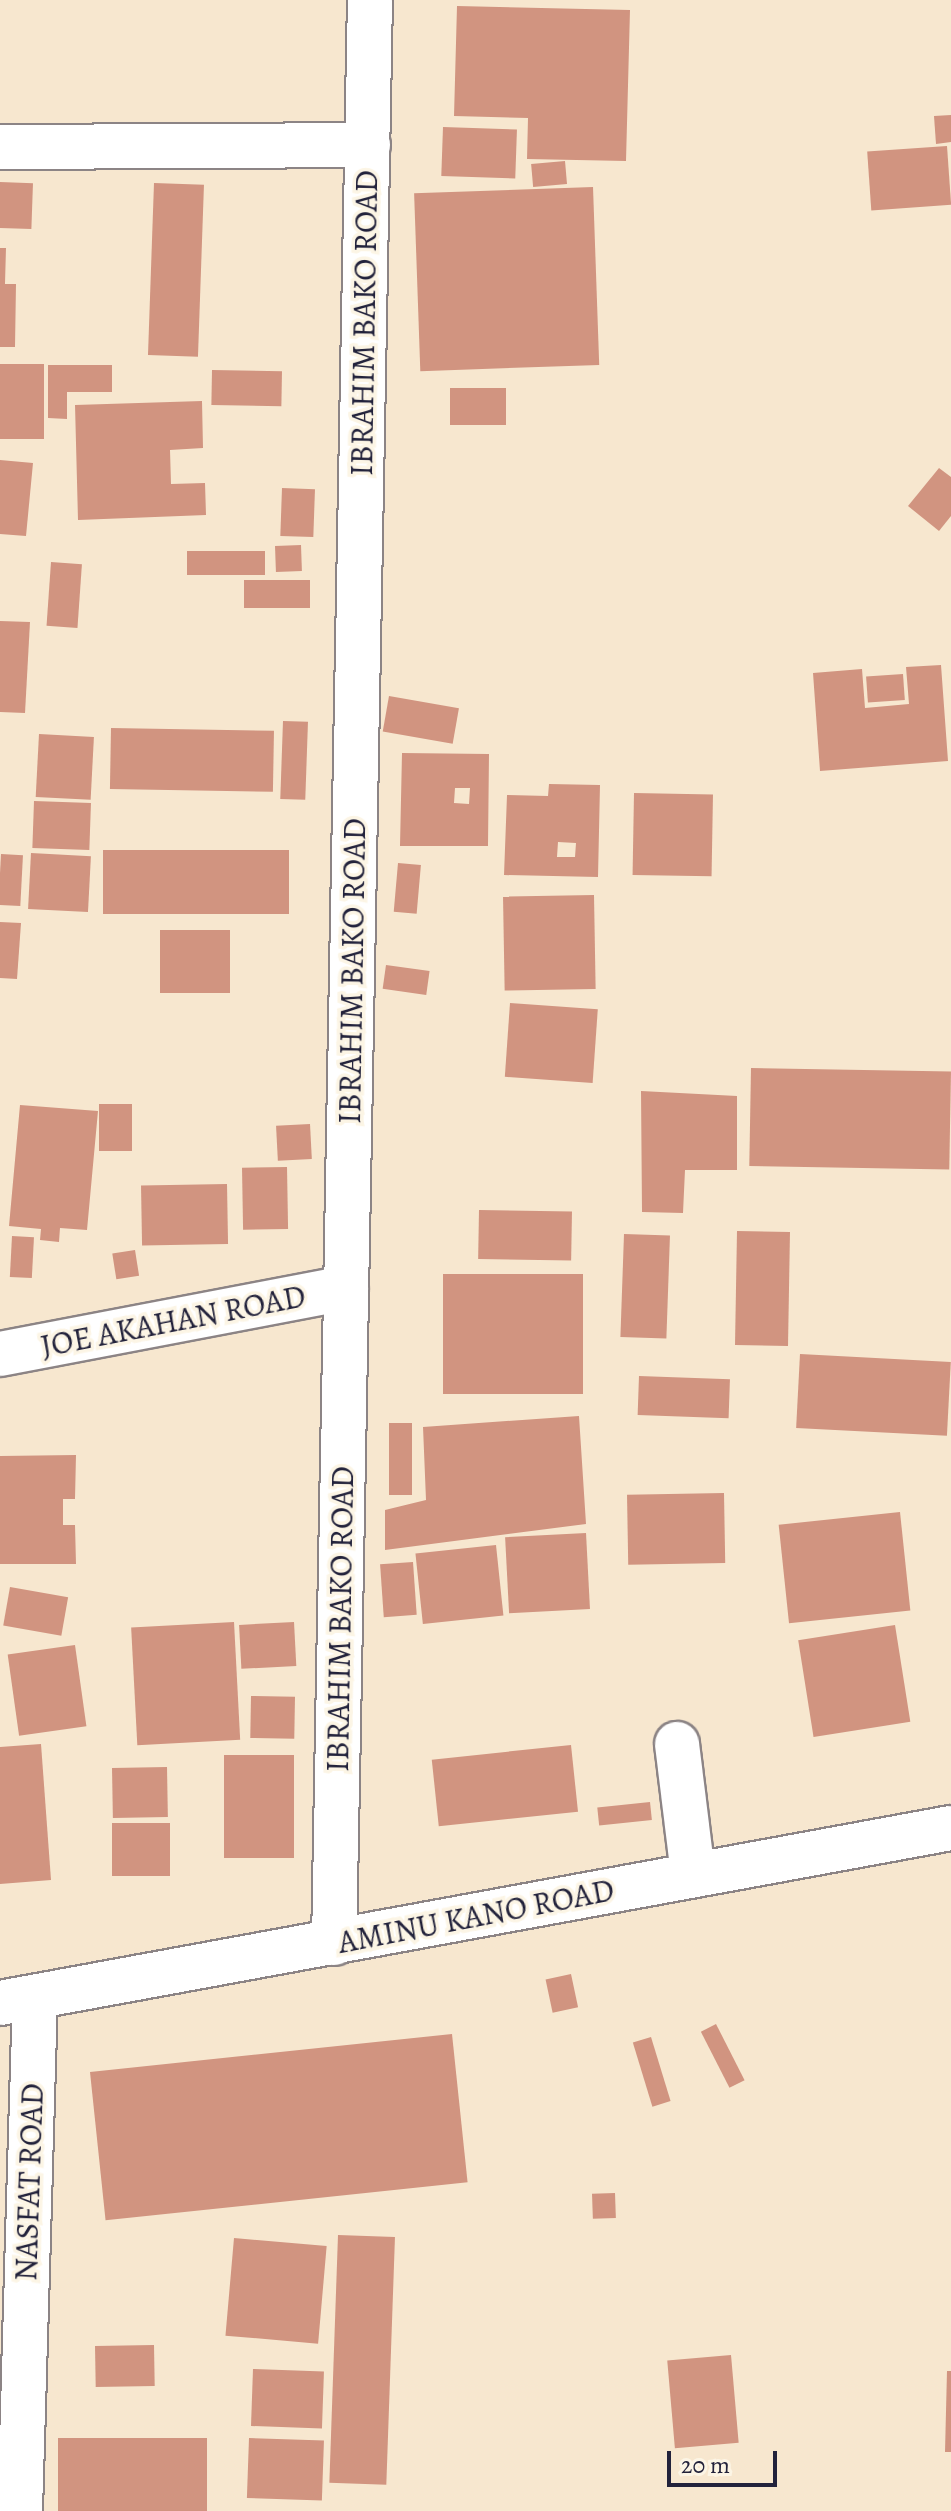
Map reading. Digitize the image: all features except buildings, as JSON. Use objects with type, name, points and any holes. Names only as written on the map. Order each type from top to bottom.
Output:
[{"type":"street","name":"IBRAHIM BAKO ROAD","points":[[334,1943],[370,0]]},
{"type":"street","points":[[0,147],[368,145]]},
{"type":"street","name":"JOE AKAHAN ROAD","points":[[0,1354],[346,1288]]},
{"type":"street","points":[[677,1744],[693,1875]]},
{"type":"street","name":"AMINU KANO ROAD","points":[[17,2000],[951,1828]]},
{"type":"street","name":"NASFAT ROAD","points":[[17,2000],[20,2511]]}]
